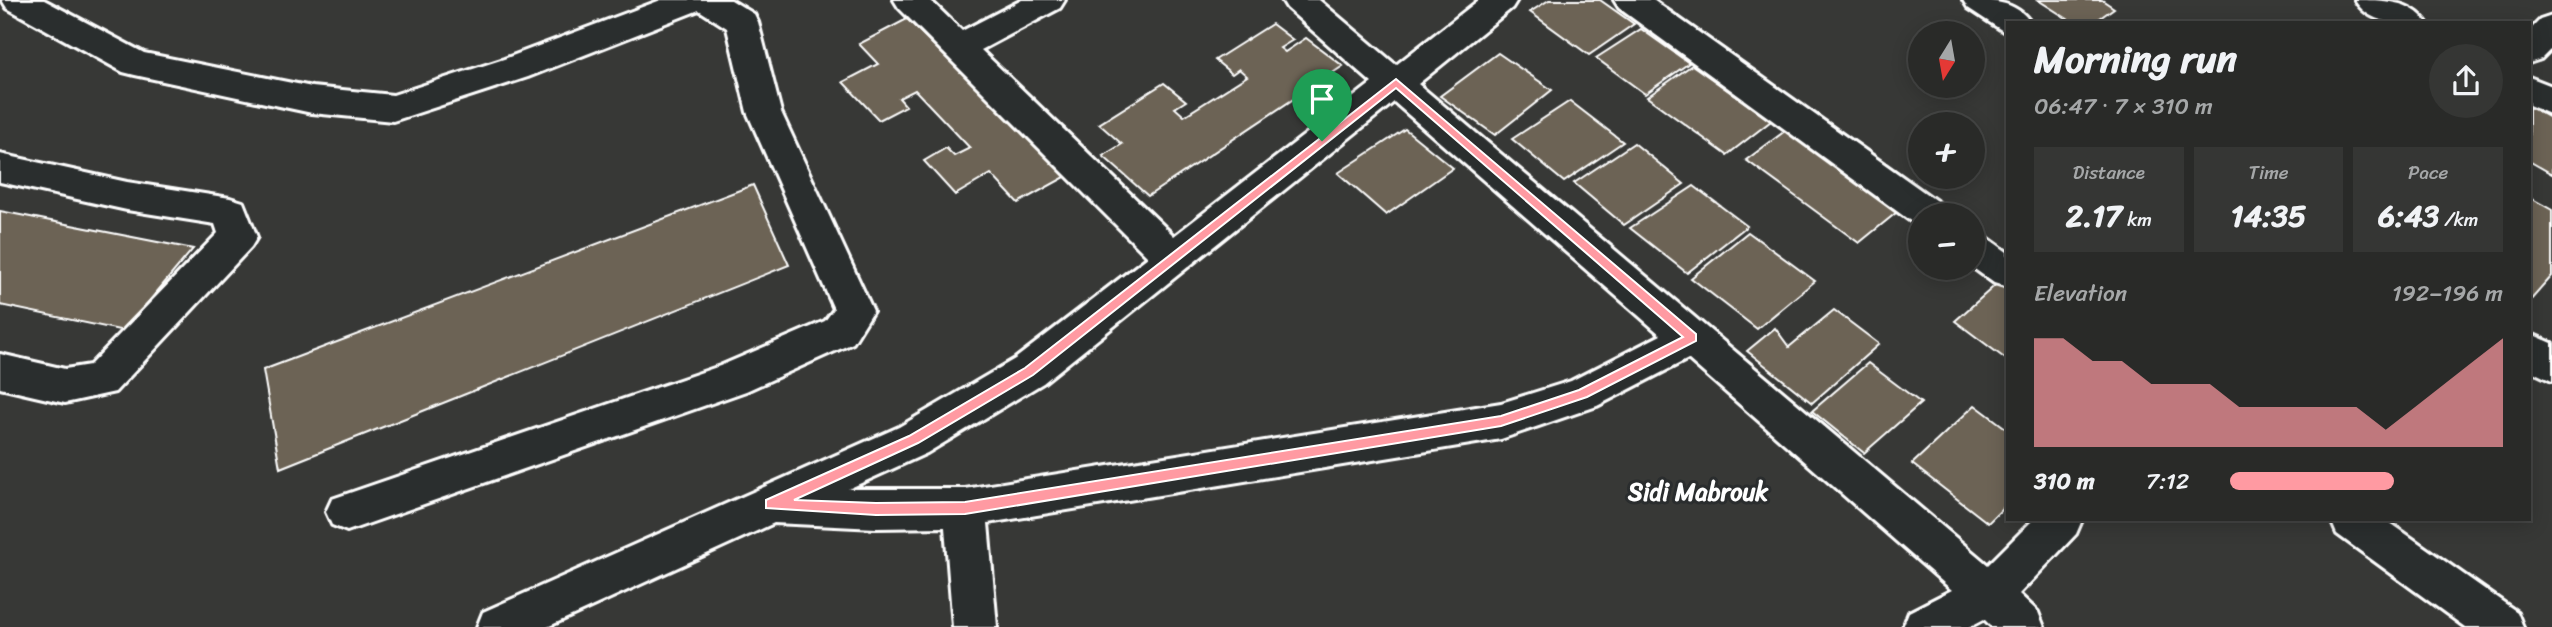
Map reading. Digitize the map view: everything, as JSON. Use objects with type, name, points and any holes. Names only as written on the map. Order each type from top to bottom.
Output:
[{"type":"street","points":[[18,0],[135,63],[312,100],[393,108],[516,68],[693,0]]},
{"type":"street","points":[[347,512],[732,379],[839,332],[854,311],[764,112],[742,22],[707,0]]},
{"type":"street","points":[[910,0],[1173,258]]},
{"type":"street","points":[[959,47],[1049,0]]},
{"type":"street","points":[[1298,0],[1989,594],[2022,627]]},
{"type":"street","points":[[499,627],[913,440],[1029,371],[1501,0]]},
{"type":"street","points":[[1630,0],[1912,203]]},
{"type":"street","points":[[1979,0],[2012,21]]},
{"type":"street","points":[[2371,0],[2408,21]]},
{"type":"street","points":[[2531,49],[2552,28]]},
{"type":"street","points":[[2531,90],[2552,102]]},
{"type":"street","points":[[0,168],[127,196],[230,212],[238,237],[101,380],[65,386],[0,371]]},
{"type":"street","points":[[1985,256],[2006,271]]},
{"type":"street","points":[[771,504],[876,509],[965,508],[1501,421],[1583,394],[1692,338]]},
{"type":"street","points":[[2531,350],[2552,363]]},
{"type":"street","points":[[965,508],[975,627]]},
{"type":"street","points":[[1925,627],[1989,594],[2060,521]]},
{"type":"street","points":[[2353,521],[2501,627]]},
{"type":"building","points":[[1549,0],[1600,0],[1634,24],[1589,55],[1530,12]]},
{"type":"building","points":[[2038,0],[2102,0],[2114,8],[2096,21],[2071,21]]},
{"type":"building","points":[[907,19],[1067,176],[1018,203],[991,174],[955,195],[924,161],[946,148],[954,156],[970,148],[915,90],[899,98],[906,106],[879,120],[843,82],[878,64],[859,44]]},
{"type":"building","points":[[1272,24],[1293,40],[1280,48],[1285,52],[1306,38],[1343,66],[1148,196],[1103,156],[1122,144],[1099,124],[1164,83],[1186,101],[1175,108],[1184,116],[1247,76],[1239,69],[1232,74],[1215,60]]},
{"type":"building","points":[[1641,29],[1689,63],[1645,94],[1596,58]]},
{"type":"building","points":[[1498,53],[1552,90],[1495,135],[1440,96]]},
{"type":"building","points":[[1692,65],[1771,121],[1727,155],[1647,97]]},
{"type":"building","points":[[1570,101],[1623,142],[1564,182],[1512,139]]},
{"type":"building","points":[[2531,107],[2552,119],[2552,174],[2531,162]]},
{"type":"building","points":[[1789,128],[1902,208],[1859,243],[1746,160]]},
{"type":"building","points":[[1405,129],[1453,168],[1386,215],[1338,173]]},
{"type":"building","points":[[1634,143],[1684,184],[1624,225],[1574,183]]},
{"type":"building","points":[[753,185],[789,265],[280,468],[263,370]]},
{"type":"building","points":[[1694,186],[1747,226],[1687,273],[1630,228]]},
{"type":"building","points":[[2531,198],[2552,210],[2552,276],[2531,300]]},
{"type":"building","points":[[0,211],[193,249],[124,331],[0,305]]},
{"type":"building","points":[[1748,232],[1815,281],[1757,329],[1691,278]]},
{"type":"building","points":[[2000,281],[2006,285],[2006,359],[1955,321]]},
{"type":"building","points":[[1834,310],[1879,344],[1812,403],[1747,351],[1775,328],[1789,347]]},
{"type":"building","points":[[1868,363],[1921,403],[1864,453],[1812,411]]},
{"type":"building","points":[[1975,405],[2006,428],[2006,505],[1988,523],[1912,464]]},
{"type":"district","name":"Sidi Mabrouk","points":[[1698,492]]},
{"type":"route","points":[[1396,82],[1692,338],[1583,394],[1501,421],[965,508],[876,509],[771,504],[913,440],[1029,371],[1322,141],[1396,82]]}]
